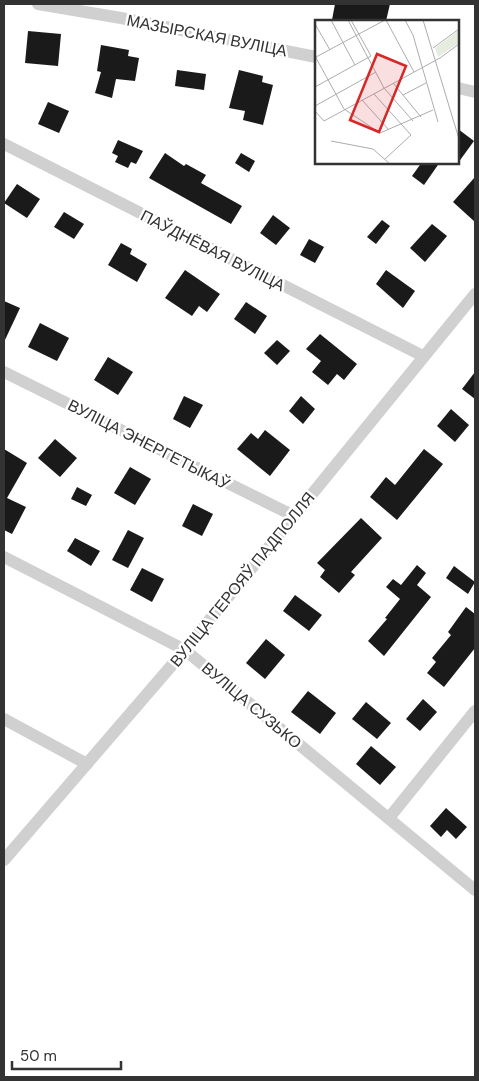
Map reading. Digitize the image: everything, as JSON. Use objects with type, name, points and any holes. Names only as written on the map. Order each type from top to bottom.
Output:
[{"type":"street","name":"МАЗЫРСКАЯ ВУЛІЦА","points":[[38,4],[121,18],[315,57]]},
{"type":"street","points":[[459,88],[475,92]]},
{"type":"street","name":"ПАЎДНЁВАЯ ВУЛІЦА","points":[[4,144],[423,356]]},
{"type":"street","name":"ВУЛІЦА ГЕРОЯЎ ПАДПОЛЛЯ","points":[[4,860],[186,650],[475,294]]},
{"type":"street","name":"ВУЛІЦА ЭНЕРГЕТЫКАЎ","points":[[4,372],[294,516]]},
{"type":"street","name":"ВУЛІЦА СУЗЬКО","points":[[4,557],[186,650],[475,890]]},
{"type":"street","points":[[389,818],[475,712]]},
{"type":"street","points":[[4,719],[87,764]]},
{"type":"building","points":[[335,4],[390,4],[386,20],[332,20]]},
{"type":"building","points":[[28,31],[61,34],[58,66],[25,63]]},
{"type":"building","points":[[101,45],[129,50],[128,56],[139,58],[135,81],[116,79],[112,98],[95,93],[101,72],[97,71]]},
{"type":"building","points":[[177,70],[206,74],[204,90],[175,86]]},
{"type":"building","points":[[239,70],[263,76],[262,82],[273,85],[263,125],[243,120],[245,111],[229,108]]},
{"type":"building","points":[[48,102],[69,111],[59,133],[38,124]]},
{"type":"building","points":[[459,130],[474,141],[459,162]]},
{"type":"building","points":[[118,140],[143,151],[136,164],[131,162],[128,168],[115,162],[118,156],[112,153]]},
{"type":"building","points":[[165,153],[184,166],[186,164],[206,175],[201,183],[242,206],[231,224],[149,178]]},
{"type":"building","points":[[241,153],[255,161],[249,172],[235,163]]},
{"type":"building","points":[[421,164],[439,164],[424,185],[412,176]]},
{"type":"building","points":[[475,177],[475,222],[453,202]]},
{"type":"building","points":[[17,184],[40,199],[27,218],[4,203]]},
{"type":"building","points":[[64,212],[84,224],[74,239],[54,227]]},
{"type":"building","points":[[273,215],[290,228],[276,245],[260,233]]},
{"type":"building","points":[[382,220],[390,226],[376,244],[367,237]]},
{"type":"building","points":[[432,224],[447,236],[425,262],[410,248]]},
{"type":"building","points":[[309,239],[324,247],[315,263],[300,255]]},
{"type":"building","points":[[121,243],[132,249],[130,254],[147,264],[137,282],[108,265]]},
{"type":"building","points":[[185,270],[220,294],[207,312],[199,306],[192,316],[165,298]]},
{"type":"building","points":[[386,270],[415,291],[403,308],[376,284]]},
{"type":"building","points":[[4,301],[20,308],[4,342]]},
{"type":"building","points":[[246,302],[267,316],[255,334],[234,319]]},
{"type":"building","points":[[40,323],[69,338],[57,361],[28,347]]},
{"type":"building","points":[[320,334],[357,364],[344,380],[337,374],[328,385],[312,372],[321,361],[306,349]]},
{"type":"building","points":[[277,340],[290,351],[277,365],[264,353]]},
{"type":"building","points":[[108,357],[133,372],[118,395],[94,380]]},
{"type":"building","points":[[475,372],[475,399],[462,389]]},
{"type":"building","points":[[184,396],[203,405],[190,428],[173,419]]},
{"type":"building","points":[[301,396],[315,409],[303,424],[289,411]]},
{"type":"building","points":[[451,409],[469,425],[455,442],[437,426]]},
{"type":"building","points":[[265,430],[290,450],[270,476],[237,449],[251,433],[258,439]]},
{"type":"building","points":[[55,439],[77,458],[60,477],[38,458]]},
{"type":"building","points":[[4,449],[27,463],[7,498],[26,507],[12,534],[4,530]]},
{"type":"building","points":[[424,449],[443,464],[397,520],[370,497],[386,477],[395,485]]},
{"type":"building","points":[[130,467],[151,479],[135,505],[114,493]]},
{"type":"building","points":[[77,487],[92,495],[86,506],[71,499]]},
{"type":"building","points":[[193,504],[213,514],[202,536],[182,526]]},
{"type":"building","points":[[361,518],[382,538],[351,572],[355,575],[339,593],[320,577],[325,570],[317,563]]},
{"type":"building","points":[[128,530],[144,538],[128,568],[112,560]]},
{"type":"building","points":[[75,538],[100,551],[91,566],[67,551]]},
{"type":"building","points":[[417,565],[426,573],[417,585],[431,597],[384,656],[368,641],[387,619],[385,618],[400,599],[386,587],[393,579],[401,585]]},
{"type":"building","points":[[454,566],[475,582],[468,594],[446,578]]},
{"type":"building","points":[[142,568],[164,579],[152,602],[130,590]]},
{"type":"building","points":[[295,595],[322,615],[309,631],[283,611]]},
{"type":"building","points":[[466,607],[475,614],[475,648],[444,687],[427,673],[436,662],[432,658],[451,635],[448,632]]},
{"type":"building","points":[[266,639],[285,655],[265,679],[246,663]]},
{"type":"building","points":[[308,691],[336,713],[320,734],[291,712]]},
{"type":"building","points":[[423,699],[437,712],[420,731],[406,719]]},
{"type":"building","points":[[366,702],[391,723],[377,739],[352,719]]},
{"type":"building","points":[[371,746],[396,767],[380,785],[356,764]]},
{"type":"building","points":[[446,808],[467,827],[456,839],[447,830],[441,837],[430,826]]}]
